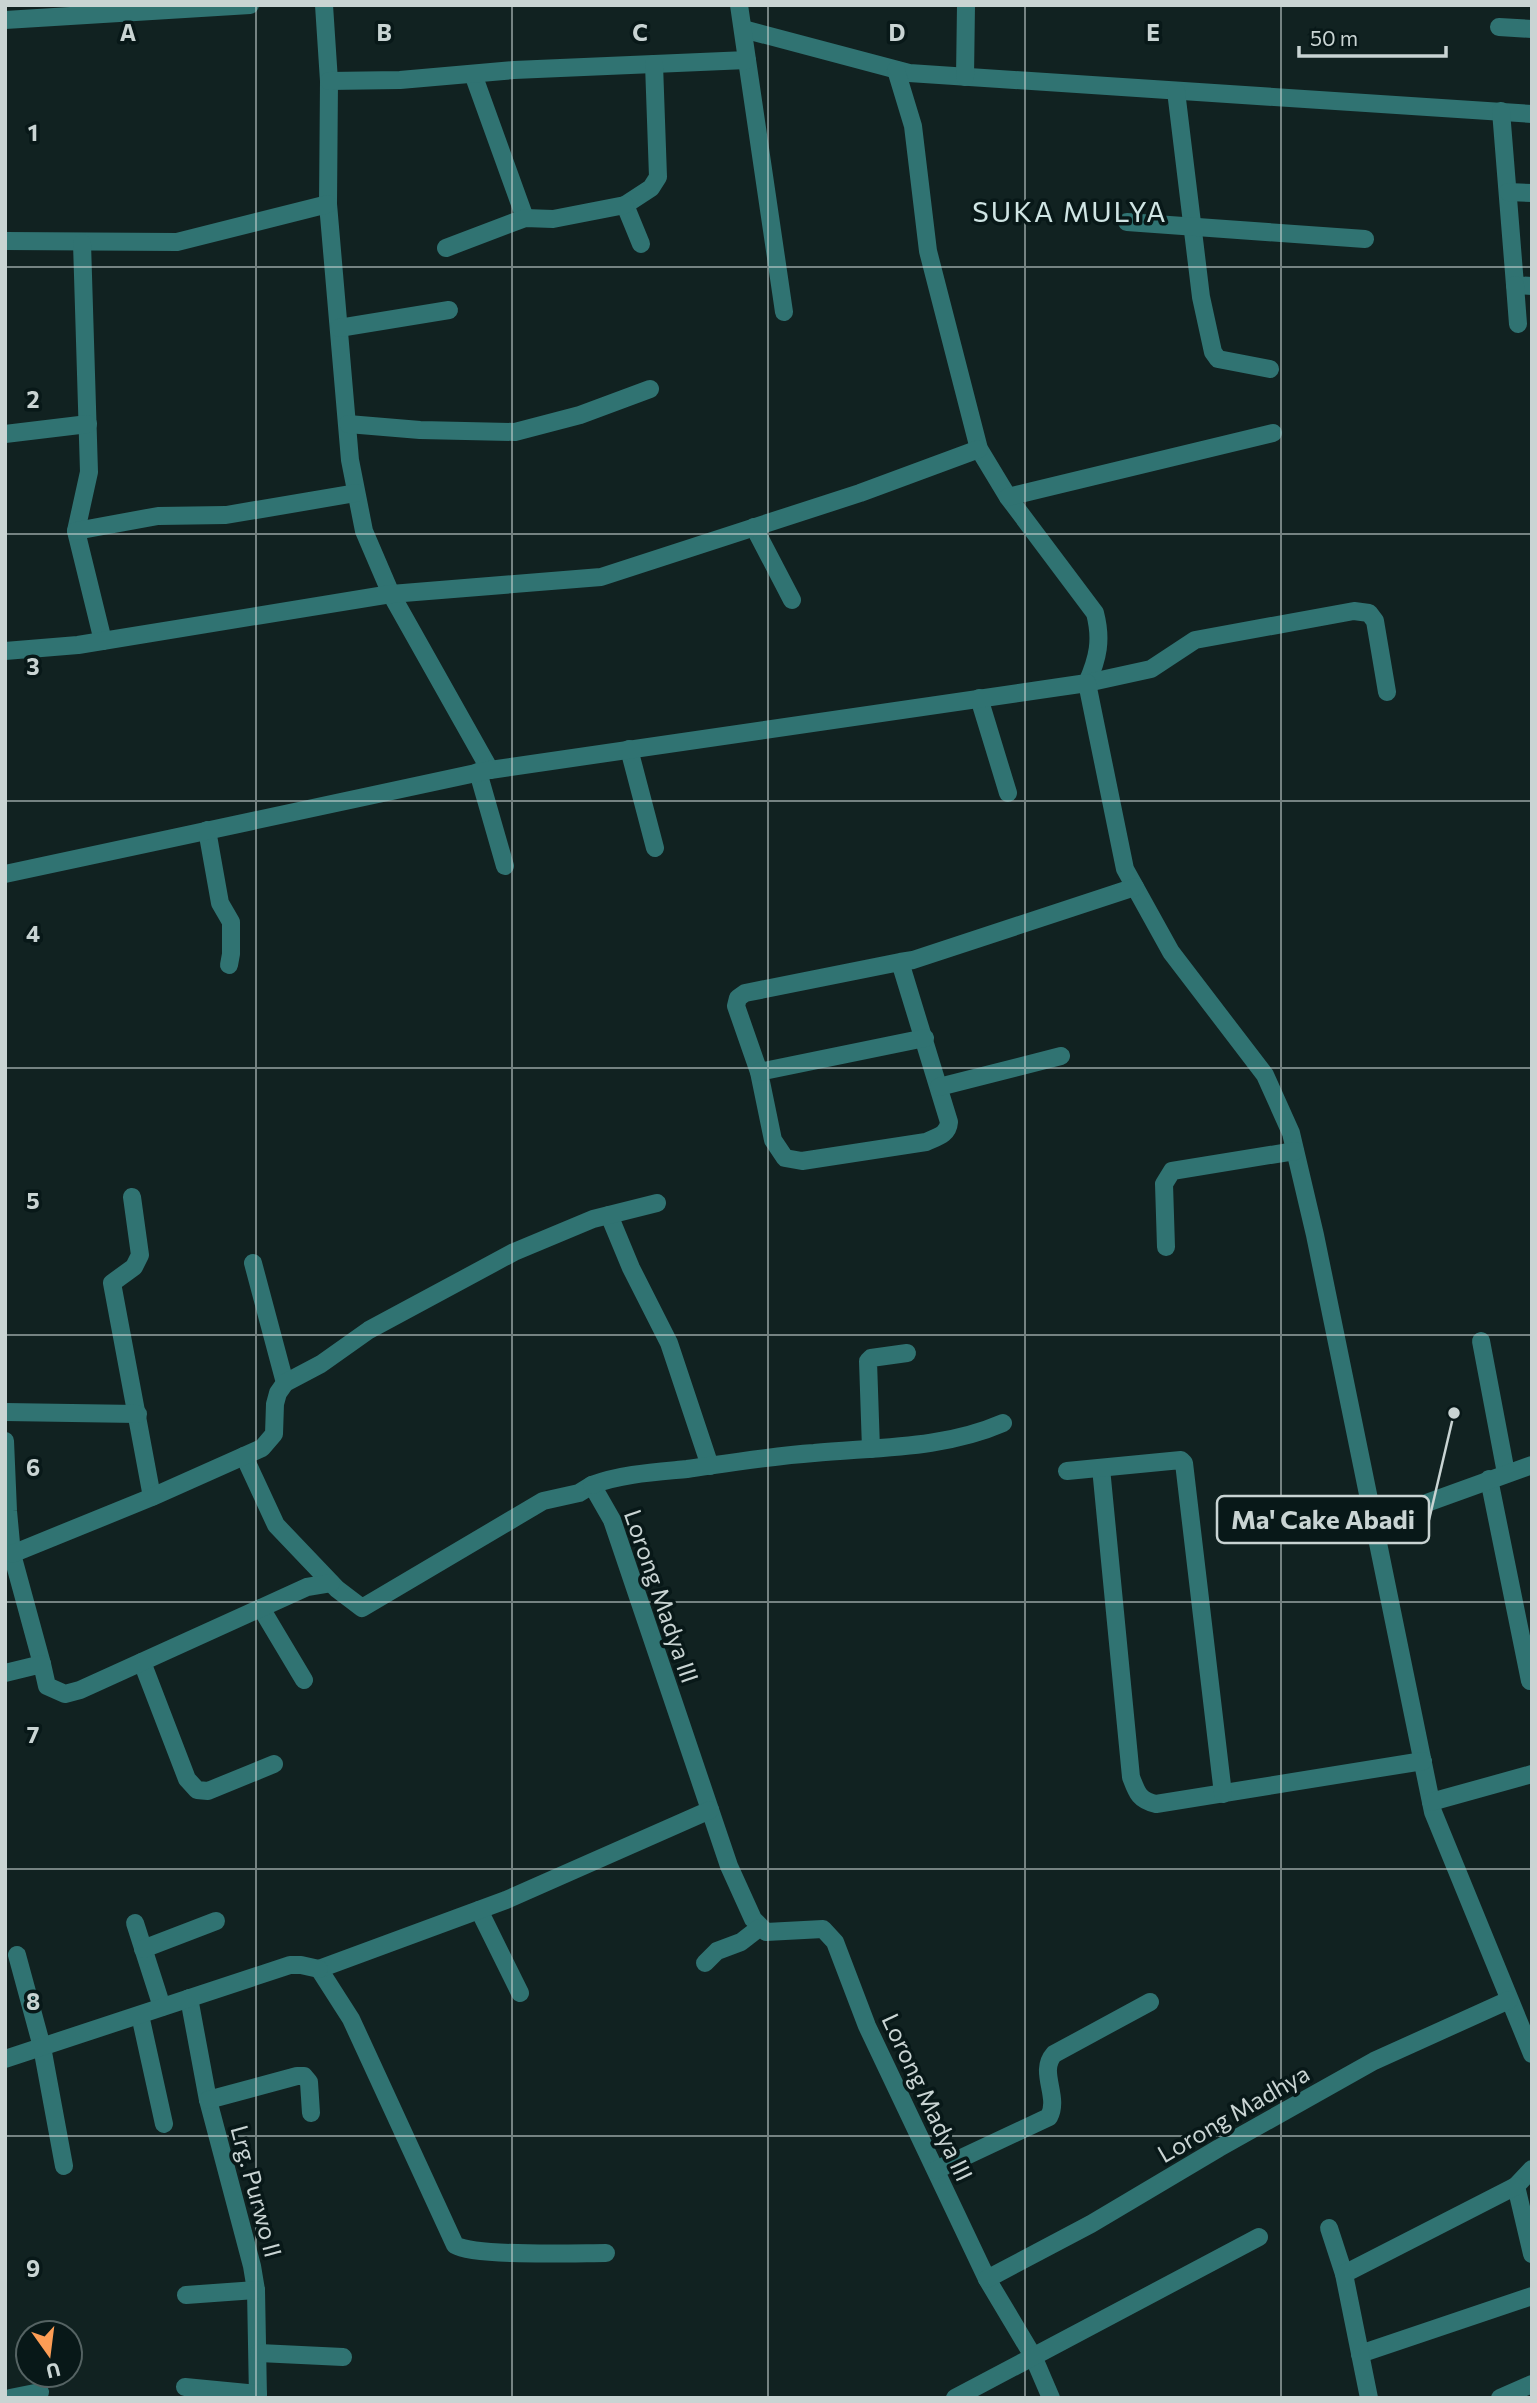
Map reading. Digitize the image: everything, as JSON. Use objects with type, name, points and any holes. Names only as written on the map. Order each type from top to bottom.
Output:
[{"type":"street","points":[[5,20],[250,5]]},
{"type":"street","points":[[324,5],[329,81],[328,204],[350,460],[356,493],[364,531],[391,594],[484,771],[505,866]]},
{"type":"street","points":[[739,5],[784,312]]},
{"type":"street","points":[[965,77],[966,5]]},
{"type":"street","points":[[1500,27],[1532,29]]},
{"type":"street","points":[[743,29],[909,73],[1532,114]]},
{"type":"street","points":[[329,81],[400,80],[514,69],[747,60]]},
{"type":"street","points":[[446,248],[525,218],[553,219],[625,205],[651,188],[658,177],[654,64]]},
{"type":"street","points":[[896,69],[913,126],[929,251],[979,449],[1008,497],[1095,612],[1098,657],[1087,683],[1125,869],[1171,951],[1265,1075],[1291,1133],[1433,1812],[1532,2054]]},
{"type":"street","points":[[473,74],[525,218]]},
{"type":"street","points":[[1175,91],[1201,296],[1213,352],[1218,359],[1270,369]]},
{"type":"street","points":[[1501,111],[1508,191],[1523,286],[1518,324]]},
{"type":"street","points":[[1508,191],[1532,193]]},
{"type":"street","points":[[5,241],[177,242],[328,204]]},
{"type":"street","points":[[625,205],[641,244]]},
{"type":"street","points":[[1126,222],[1365,239]]},
{"type":"street","points":[[82,243],[89,472],[76,531],[103,641]]},
{"type":"street","points":[[339,328],[449,310]]},
{"type":"street","points":[[348,424],[420,430],[514,432],[580,415],[650,389]]},
{"type":"street","points":[[5,434],[88,424]]},
{"type":"street","points":[[1008,497],[1273,433]]},
{"type":"street","points":[[5,651],[103,641],[391,594],[601,577],[860,493],[979,449]]},
{"type":"street","points":[[76,531],[158,516],[226,514],[356,493]]},
{"type":"street","points":[[754,527],[792,600]]},
{"type":"street","points":[[5,874],[484,771],[1087,683],[1151,669],[1195,640],[1354,611],[1369,613],[1375,621],[1387,692]]},
{"type":"street","points":[[979,698],[1008,793]]},
{"type":"street","points":[[629,749],[655,848]]},
{"type":"street","points":[[207,830],[220,903],[231,922],[229,965]]},
{"type":"street","points":[[900,962],[949,1122],[944,1134],[926,1142],[802,1161],[785,1158],[773,1140],[759,1072],[736,1006],[738,998],[745,993],[900,962],[1135,887]]},
{"type":"street","points":[[759,1072],[925,1038]]},
{"type":"street","points":[[939,1087],[1061,1056]]},
{"type":"street","points":[[1166,1247],[1164,1184],[1172,1171],[1295,1151]]},
{"type":"street","points":[[132,1196],[140,1255],[134,1267],[112,1283],[152,1497]]},
{"type":"street","points":[[12,1554],[152,1497],[262,1448],[274,1434],[275,1404],[285,1383],[321,1364],[369,1330],[472,1273],[593,1219],[657,1203]]},
{"type":"street","points":[[609,1215],[631,1268],[669,1343],[710,1466]]},
{"type":"street","points":[[253,1263],[285,1383]]},
{"type":"street","points":[[1481,1341],[1497,1476],[1530,1681]]},
{"type":"street","points":[[871,1449],[868,1361],[871,1358],[907,1353]]},
{"type":"street","points":[[5,1412],[138,1413]]},
{"type":"street","points":[[244,1456],[276,1525],[331,1583],[362,1608],[543,1502],[579,1493],[604,1481],[813,1453],[909,1447],[971,1435],[1003,1423]]},
{"type":"street","points":[[5,1441],[12,1554],[47,1686],[65,1694],[80,1690],[307,1587],[331,1583]]},
{"type":"street","points":[[1067,1471],[1181,1460],[1184,1463],[1223,1794]]},
{"type":"street","points":[[1374,1521],[1532,1465]]},
{"type":"street","points":[[1101,1468],[1131,1777],[1137,1794],[1143,1801],[1156,1804],[1423,1761]]},
{"type":"street","name":"Lorong Madya III","points":[[592,1485],[612,1520],[729,1866],[753,1919],[766,1932],[823,1929],[835,1942],[867,2026],[988,2279],[1033,2356],[1051,2398]]},
{"type":"street","points":[[261,1608],[304,1680]]},
{"type":"street","points":[[142,1662],[187,1779],[197,1790],[208,1791],[274,1764]]},
{"type":"street","points":[[5,1673],[41,1664]]},
{"type":"street","points":[[1431,1802],[1532,1774]]},
{"type":"street","points":[[5,2059],[290,1965],[319,1969],[479,1910],[710,1810]]},
{"type":"street","points":[[479,1910],[520,1993]]},
{"type":"street","points":[[143,1949],[216,1921]]},
{"type":"street","points":[[135,1923],[162,2007]]},
{"type":"street","points":[[705,1963],[718,1951],[741,1942],[760,1928]]},
{"type":"street","points":[[17,1955],[42,2047],[64,2166]]},
{"type":"street","points":[[319,1969],[351,2019],[458,2248],[480,2251],[606,2253]]},
{"type":"street","name":"Lrg. Purwo II","points":[[189,1998],[208,2100],[252,2266],[259,2353],[258,2396]]},
{"type":"street","name":"Lorong Madhya","points":[[988,2279],[1091,2224],[1374,2060],[1509,2000]]},
{"type":"street","points":[[936,2170],[1049,2117],[1053,2110],[1053,2099],[1047,2067],[1054,2054],[1150,2002]]},
{"type":"street","points":[[140,2015],[164,2124]]},
{"type":"street","points":[[208,2100],[304,2076],[309,2082],[312,2113]]},
{"type":"street","points":[[1344,2274],[1516,2186],[1532,2169]]},
{"type":"street","points":[[1516,2186],[1532,2254]]},
{"type":"street","points":[[1329,2228],[1344,2274],[1369,2398]]},
{"type":"street","points":[[955,2398],[1259,2237]]},
{"type":"street","points":[[186,2295],[256,2290]]},
{"type":"street","points":[[1360,2354],[1532,2296]]},
{"type":"street","points":[[259,2353],[343,2357]]},
{"type":"street","points":[[1500,2398],[1532,2385]]},
{"type":"street","points":[[185,2387],[258,2396]]},
{"type":"street","points":[[10,2398],[40,2392]]},
{"type":"place","name":"Ma' Cake Abadi","points":[[1454,1413]]},
{"type":"district","name":"SUKA MULYA","points":[[1070,211]]}]
